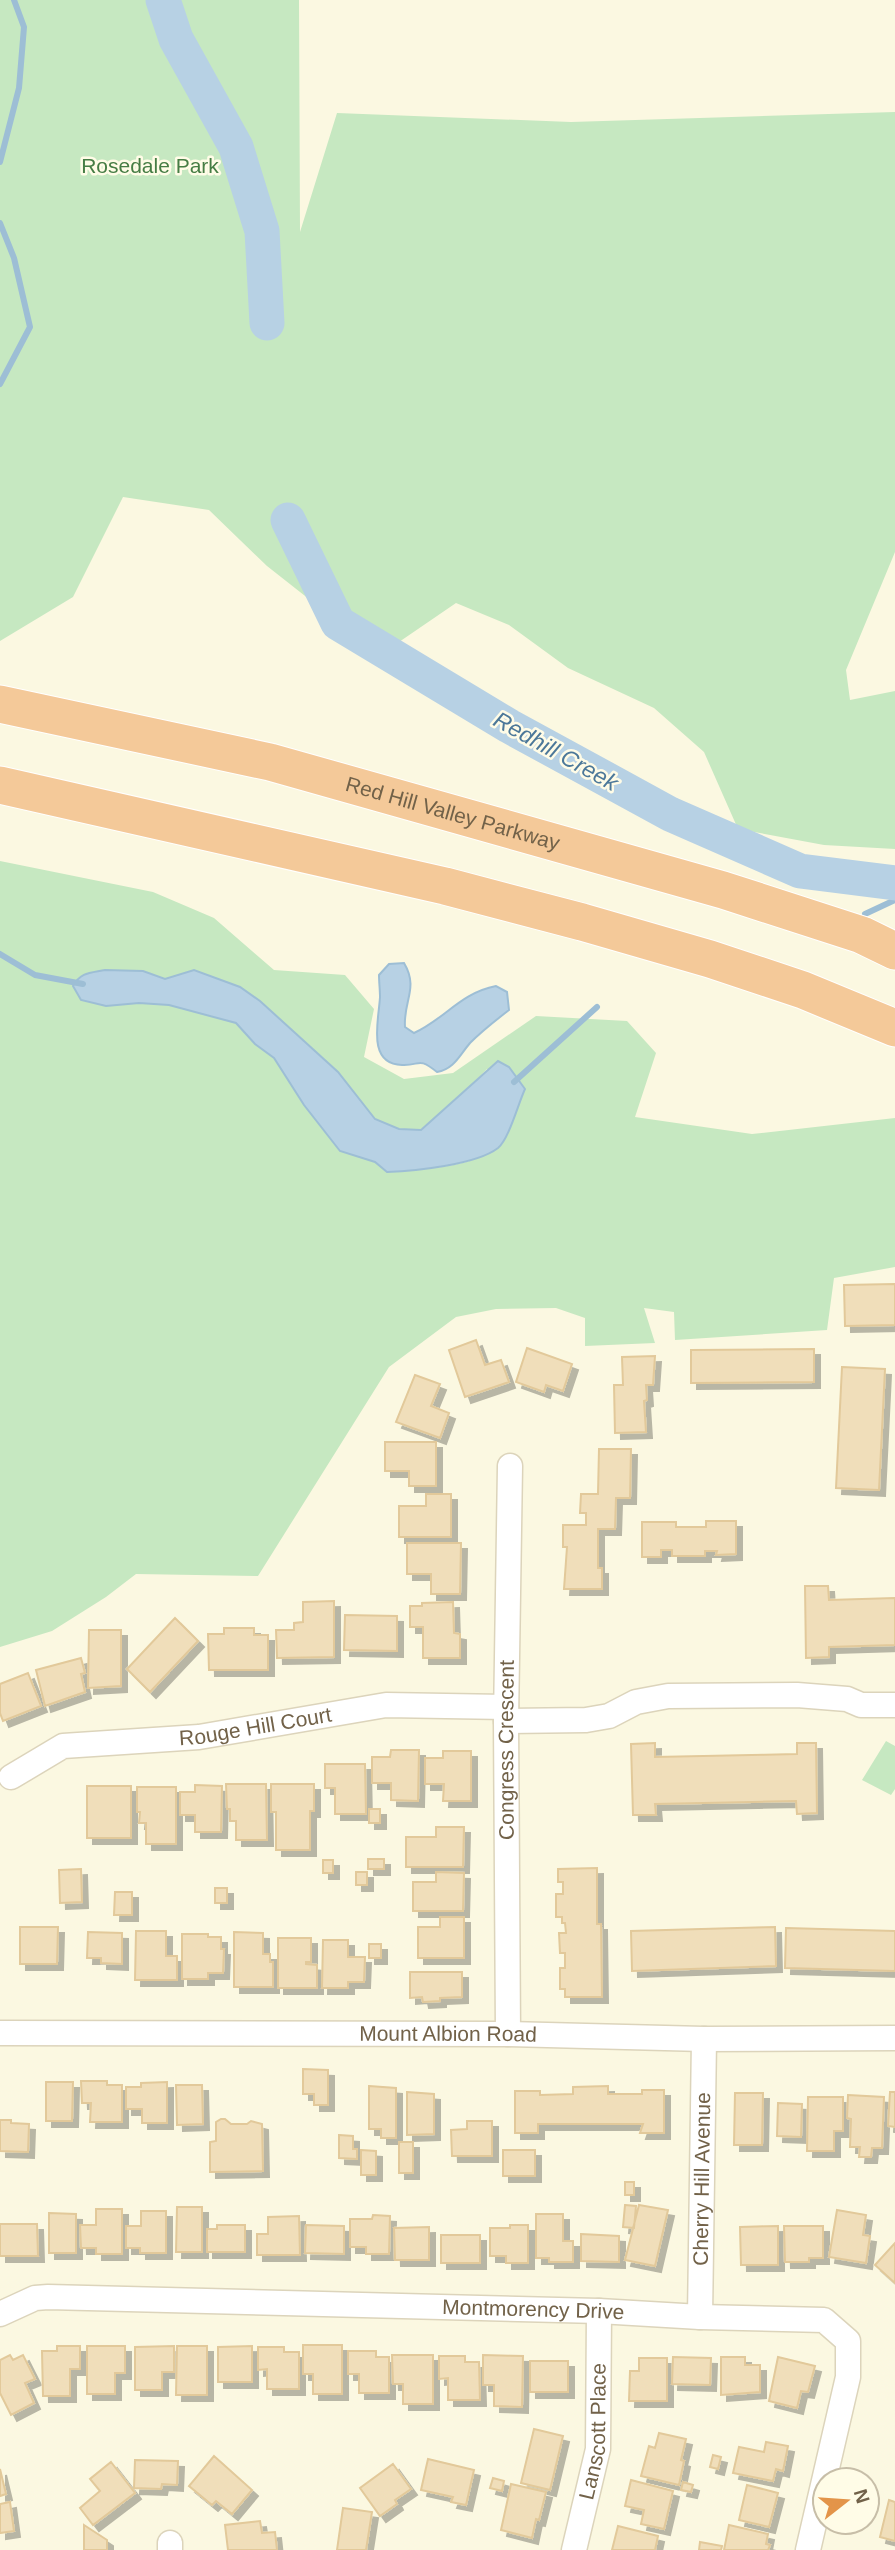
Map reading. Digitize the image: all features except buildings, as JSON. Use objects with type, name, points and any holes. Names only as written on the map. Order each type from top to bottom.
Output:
[{"type":"highway","name":"Red Hill Valley Parkway","points":[[0,704],[270,762],[723,890],[862,935],[895,951]]},
{"type":"highway","points":[[0,785],[445,886],[582,922],[791,986],[895,1028]]},
{"type":"highway","points":[[0,792],[48,796]]},
{"type":"street","name":"Congress Crescent","points":[[508,2034],[506,1714],[510,1466]]},
{"type":"street","name":"Rouge Hill Court","points":[[11,1777],[63,1746],[199,1737],[386,1704],[586,1720],[609,1716],[636,1702],[668,1696],[797,1695],[847,1699],[861,1705],[895,1705]]},
{"type":"street","name":"Mount Albion Road","points":[[0,2033],[895,2038]]},
{"type":"street","name":"Cherry Hill Avenue","points":[[700,2317],[704,2039]]},
{"type":"street","name":"Montmorency Drive","points":[[0,2314],[35,2298],[48,2297],[599,2311],[824,2320],[848,2341],[848,2377],[808,2550]]},
{"type":"street","name":"Lanscott Place","points":[[574,2550],[597,2449],[599,2311]]},
{"type":"green space","name":"Rosedale Park","points":[[0,0],[299,0],[300,232],[337,113],[571,122],[895,112],[895,552],[846,670],[850,700],[895,691],[895,849],[824,845],[738,829],[704,752],[654,708],[568,668],[509,625],[456,603],[380,655],[267,566],[209,510],[123,497],[73,597],[0,641]]},
{"type":"green space","points":[[0,861],[153,892],[214,918],[274,970],[345,975],[374,1009],[364,1057],[404,1079],[453,1073],[536,1016],[627,1021],[656,1053],[635,1117],[752,1134],[895,1118],[895,1267],[834,1278],[827,1330],[675,1340],[674,1312],[644,1308],[655,1343],[585,1346],[585,1318],[556,1308],[496,1309],[456,1317],[389,1367],[258,1576],[136,1574],[106,1597],[52,1631],[0,1647]],"holes":[[[143,971],[165,979],[240,987],[260,1001],[338,1072],[375,1119],[399,1129],[420,1130],[466,1091],[487,1069],[525,1089],[494,1141],[483,1154],[465,1162],[437,1168],[387,1172],[375,1162],[340,1151],[304,1105],[274,1058],[255,1044],[236,1023],[169,1005],[139,1003],[106,1006]]]},
{"type":"green space","points":[[886,1741],[895,1746],[895,1789],[891,1795],[862,1780]]},
{"type":"water","points":[[404,963],[410,980],[405,1027],[414,1033],[483,989],[496,986],[507,992],[509,1010],[479,1034],[448,1068],[437,1072],[422,1063],[391,1063],[383,1057],[377,1039],[379,975],[389,964]]},
{"type":"water","points":[[105,970],[143,971],[165,979],[194,970],[240,987],[260,1001],[338,1072],[375,1119],[399,1129],[421,1130],[498,1061],[509,1067],[525,1089],[510,1129],[498,1148],[460,1163],[387,1172],[375,1162],[340,1151],[304,1105],[274,1058],[255,1044],[236,1023],[169,1005],[139,1003],[106,1006],[81,1000],[73,986],[76,981],[86,974]]},
{"type":"waterway","points":[[0,162],[19,88],[24,27],[14,0]]},
{"type":"waterway","name":"Redhill Creek","points":[[163,0],[176,39],[236,147],[262,231],[267,323]]},
{"type":"waterway","points":[[0,223],[14,258],[30,327],[0,384]]},
{"type":"waterway","name":"Redhill Creek","points":[[288,520],[338,623],[509,726],[670,814],[800,871],[895,883]]},
{"type":"waterway","points":[[865,914],[895,900]]},
{"type":"waterway","points":[[0,954],[35,975],[83,984]]},
{"type":"waterway","points":[[514,1082],[597,1007]]}]
